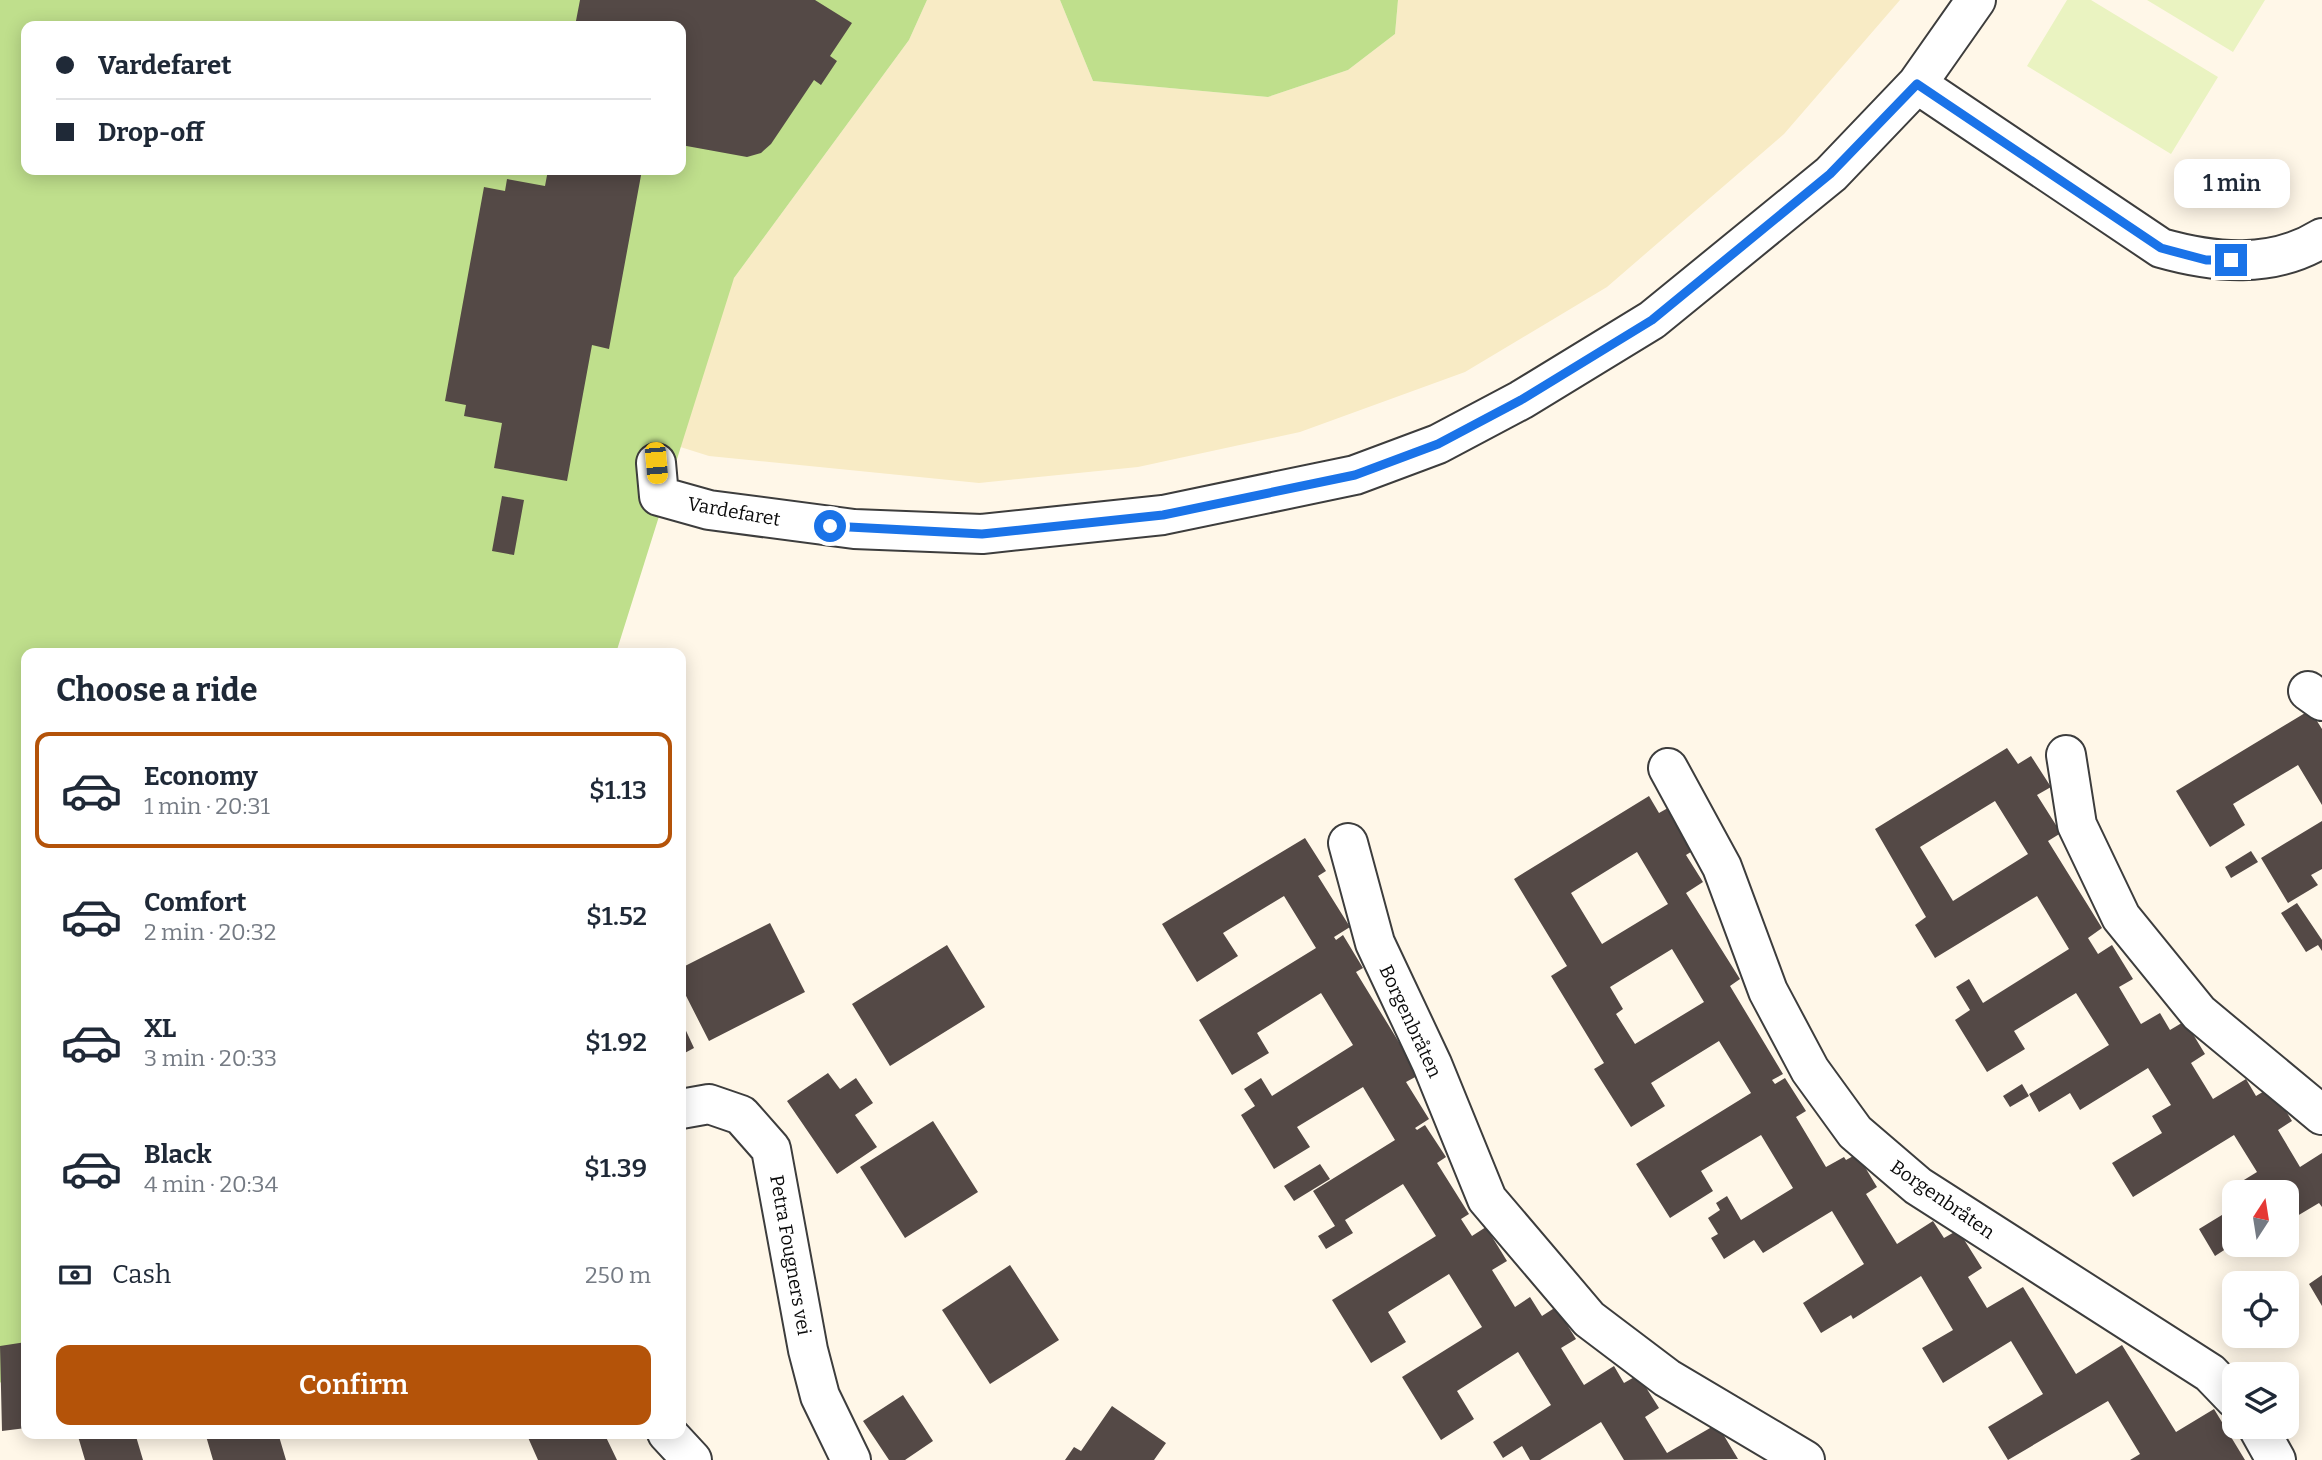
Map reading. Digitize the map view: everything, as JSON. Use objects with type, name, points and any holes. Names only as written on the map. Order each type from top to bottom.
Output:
[{"type":"street","name":"Vardefaret","points":[[657,479],[709,510],[854,529],[982,534],[1163,515],[1355,475],[1438,444],[1521,400],[1652,320],[1830,174],[1917,84],[1976,0]]},
{"type":"street","points":[[1917,84],[2161,248],[2206,260],[2255,260],[2305,248],[2322,238]]},
{"type":"street","points":[[2066,755],[2077,825],[2121,917],[2199,1013],[2322,1115]]},
{"type":"street","name":"Borgenbråten","points":[[1668,768],[1722,867],[1768,990],[1810,1070],[1855,1132],[1918,1186],[2210,1373],[2222,1385]]},
{"type":"street","name":"Borgenbråten","points":[[1348,843],[1375,943],[1432,1064],[1487,1199],[1589,1320],[1667,1378],[1805,1460]]},
{"type":"street","name":"Petra Fougners vei","points":[[686,1107],[709,1104],[741,1115],[771,1149],[808,1350],[820,1396],[851,1460]]},
{"type":"street","points":[[673,1439],[692,1460]]},
{"type":"street","points":[[2264,1439],[2276,1460]]},
{"type":"shaded area","points":[[927,0],[1060,0],[1093,81],[1268,97],[1348,70],[1395,34],[1398,0],[1900,0],[1784,134],[1607,287],[1465,372],[1300,432],[1138,467],[979,483],[709,456],[655,439],[734,278],[909,40]]},
{"type":"green space","points":[[0,0],[927,0],[909,40],[734,278],[618,648],[21,648],[21,1359],[0,1383]]},
{"type":"green space","points":[[1060,0],[1398,0],[1395,34],[1348,70],[1268,97],[1093,81]]},
{"type":"green space","points":[[2067,0],[2091,0],[2218,77],[2171,154],[2027,66]]},
{"type":"green space","points":[[2147,0],[2265,0],[2233,52]]},
{"type":"building","points":[[580,0],[815,0],[852,23],[830,56],[837,61],[821,85],[814,80],[771,144],[761,153],[747,157],[686,146],[686,21],[576,21]]},
{"type":"building","points":[[547,175],[641,175],[609,349],[592,345],[567,481],[494,468],[502,423],[464,416],[466,405],[445,401],[484,187],[505,191],[507,179],[545,186]]},
{"type":"building","points":[[502,496],[524,500],[514,555],[492,551]]},
{"type":"building","points":[[2310,710],[2322,729],[2322,805],[2298,765],[2233,804],[2245,825],[2210,847],[2176,791]]},
{"type":"building","points":[[2007,748],[2018,764],[2031,756],[2051,787],[2037,795],[2061,833],[2048,841],[2102,928],[2088,938],[2098,954],[2112,945],[2133,979],[2119,987],[2141,1024],[2160,1013],[2170,1030],[2185,1021],[2205,1054],[2191,1063],[2213,1099],[2246,1079],[2256,1096],[2271,1087],[2292,1121],[2278,1130],[2300,1167],[2322,1153],[2322,1207],[2319,1203],[2300,1214],[2300,1180],[2244,1180],[2257,1172],[2234,1135],[2133,1197],[2112,1163],[2162,1133],[2152,1116],[2171,1105],[2148,1068],[2080,1110],[2070,1093],[2039,1112],[2029,1094],[2109,1045],[2076,993],[2014,1031],[2025,1049],[1987,1072],[1955,1020],[1970,1010],[1956,987],[1969,979],[1983,1003],[2069,949],[2037,896],[1935,958],[1915,925],[1926,917],[1875,829]],"holes":[[[1995,801],[2028,854],[1953,901],[1920,847]]]},
{"type":"building","points":[[1649,796],[1659,813],[1675,804],[1699,847],[1686,855],[1703,882],[1686,893],[1740,979],[1730,986],[1783,1074],[1772,1080],[1775,1084],[1785,1078],[1806,1111],[1796,1117],[1826,1167],[1844,1157],[1846,1160],[1857,1154],[1877,1187],[1866,1194],[1897,1244],[1933,1221],[1944,1238],[1958,1230],[1982,1268],[1968,1277],[1987,1308],[2023,1287],[2076,1374],[2122,1345],[2176,1432],[2214,1409],[2222,1422],[2222,1439],[2232,1439],[2245,1460],[2130,1460],[2140,1454],[2108,1401],[2008,1460],[1988,1427],[2043,1394],[2011,1341],[1943,1383],[1922,1348],[1953,1330],[1921,1276],[1853,1319],[1851,1315],[1821,1333],[1803,1303],[1864,1264],[1832,1211],[1763,1253],[1754,1240],[1724,1259],[1711,1238],[1718,1234],[1708,1218],[1720,1210],[1716,1203],[1727,1196],[1741,1220],[1793,1188],[1761,1135],[1701,1171],[1713,1191],[1670,1218],[1636,1164],[1751,1093],[1719,1041],[1651,1083],[1665,1106],[1631,1127],[1594,1069],[1604,1063],[1551,976],[1567,966],[1514,879]],"holes":[[[1637,852],[1668,904],[1602,944],[1571,893]],[[1672,949],[1704,1002],[1635,1044],[1616,1014],[1623,1009],[1610,987]]]},
{"type":"building","points":[[2322,821],[2322,869],[2311,875],[2318,885],[2288,903],[2261,858]]},
{"type":"building","points":[[1305,838],[1326,871],[1318,876],[1350,927],[1334,937],[1336,940],[1343,935],[1363,968],[1356,972],[1419,1075],[1406,1082],[1429,1119],[1415,1128],[1417,1130],[1425,1125],[1446,1157],[1437,1163],[1469,1214],[1461,1219],[1472,1236],[1486,1227],[1507,1261],[1492,1270],[1515,1307],[1530,1297],[1542,1316],[1556,1307],[1576,1339],[1561,1348],[1584,1385],[1614,1366],[1624,1383],[1638,1375],[1659,1408],[1645,1417],[1667,1453],[1717,1424],[1738,1459],[1624,1460],[1601,1422],[1540,1460],[1530,1460],[1522,1446],[1503,1458],[1493,1442],[1551,1405],[1518,1352],[1457,1391],[1474,1419],[1441,1440],[1402,1377],[1482,1327],[1449,1274],[1388,1312],[1406,1342],[1371,1363],[1332,1300],[1436,1236],[1403,1184],[1345,1220],[1353,1233],[1326,1249],[1318,1236],[1335,1226],[1313,1191],[1395,1140],[1363,1087],[1297,1127],[1310,1147],[1274,1169],[1241,1115],[1255,1106],[1244,1089],[1261,1078],[1272,1096],[1353,1045],[1321,993],[1257,1033],[1269,1053],[1232,1075],[1199,1020],[1316,948],[1284,896],[1223,933],[1238,956],[1197,982],[1162,924]]},
{"type":"building","points":[[2251,851],[2258,862],[2231,878],[2225,867]]},
{"type":"building","points":[[2297,903],[2322,940],[2322,951],[2318,945],[2306,952],[2281,913]]},
{"type":"building","points":[[770,923],[805,992],[709,1041],[686,996],[686,965]]},
{"type":"building","points":[[947,945],[985,1007],[890,1066],[852,1004]]},
{"type":"building","points":[[686,1031],[694,1048],[686,1052]]},
{"type":"building","points":[[828,1073],[840,1089],[856,1078],[873,1103],[855,1115],[877,1147],[837,1174],[787,1101]]},
{"type":"building","points":[[2022,1084],[2029,1096],[2010,1107],[2003,1096]]},
{"type":"building","points":[[933,1121],[978,1192],[905,1238],[860,1167]]},
{"type":"building","points":[[1320,1164],[1330,1179],[1294,1201],[1284,1186]]},
{"type":"building","points":[[2222,1215],[2222,1251],[2215,1256],[2199,1229]]},
{"type":"building","points":[[1010,1265],[1059,1340],[990,1384],[942,1310]]},
{"type":"building","points":[[2322,1275],[2322,1306],[2309,1284]]},
{"type":"building","points":[[21,1343],[21,1429],[2,1431],[0,1346]]},
{"type":"building","points":[[903,1395],[933,1441],[905,1460],[889,1460],[863,1421]]},
{"type":"building","points":[[1112,1406],[1166,1443],[1154,1460],[1065,1460],[1074,1447],[1081,1451]]},
{"type":"building","points":[[79,1439],[137,1439],[143,1460],[85,1460]]},
{"type":"building","points":[[207,1439],[280,1439],[286,1460],[213,1460]]},
{"type":"building","points":[[529,1439],[607,1439],[617,1460],[538,1460]]},
{"type":"route","points":[[830,526],[982,534],[1163,515],[1355,475],[1438,444],[1521,400],[1652,320],[1830,174],[1917,84],[2161,248],[2206,260],[2231,260]]}]
